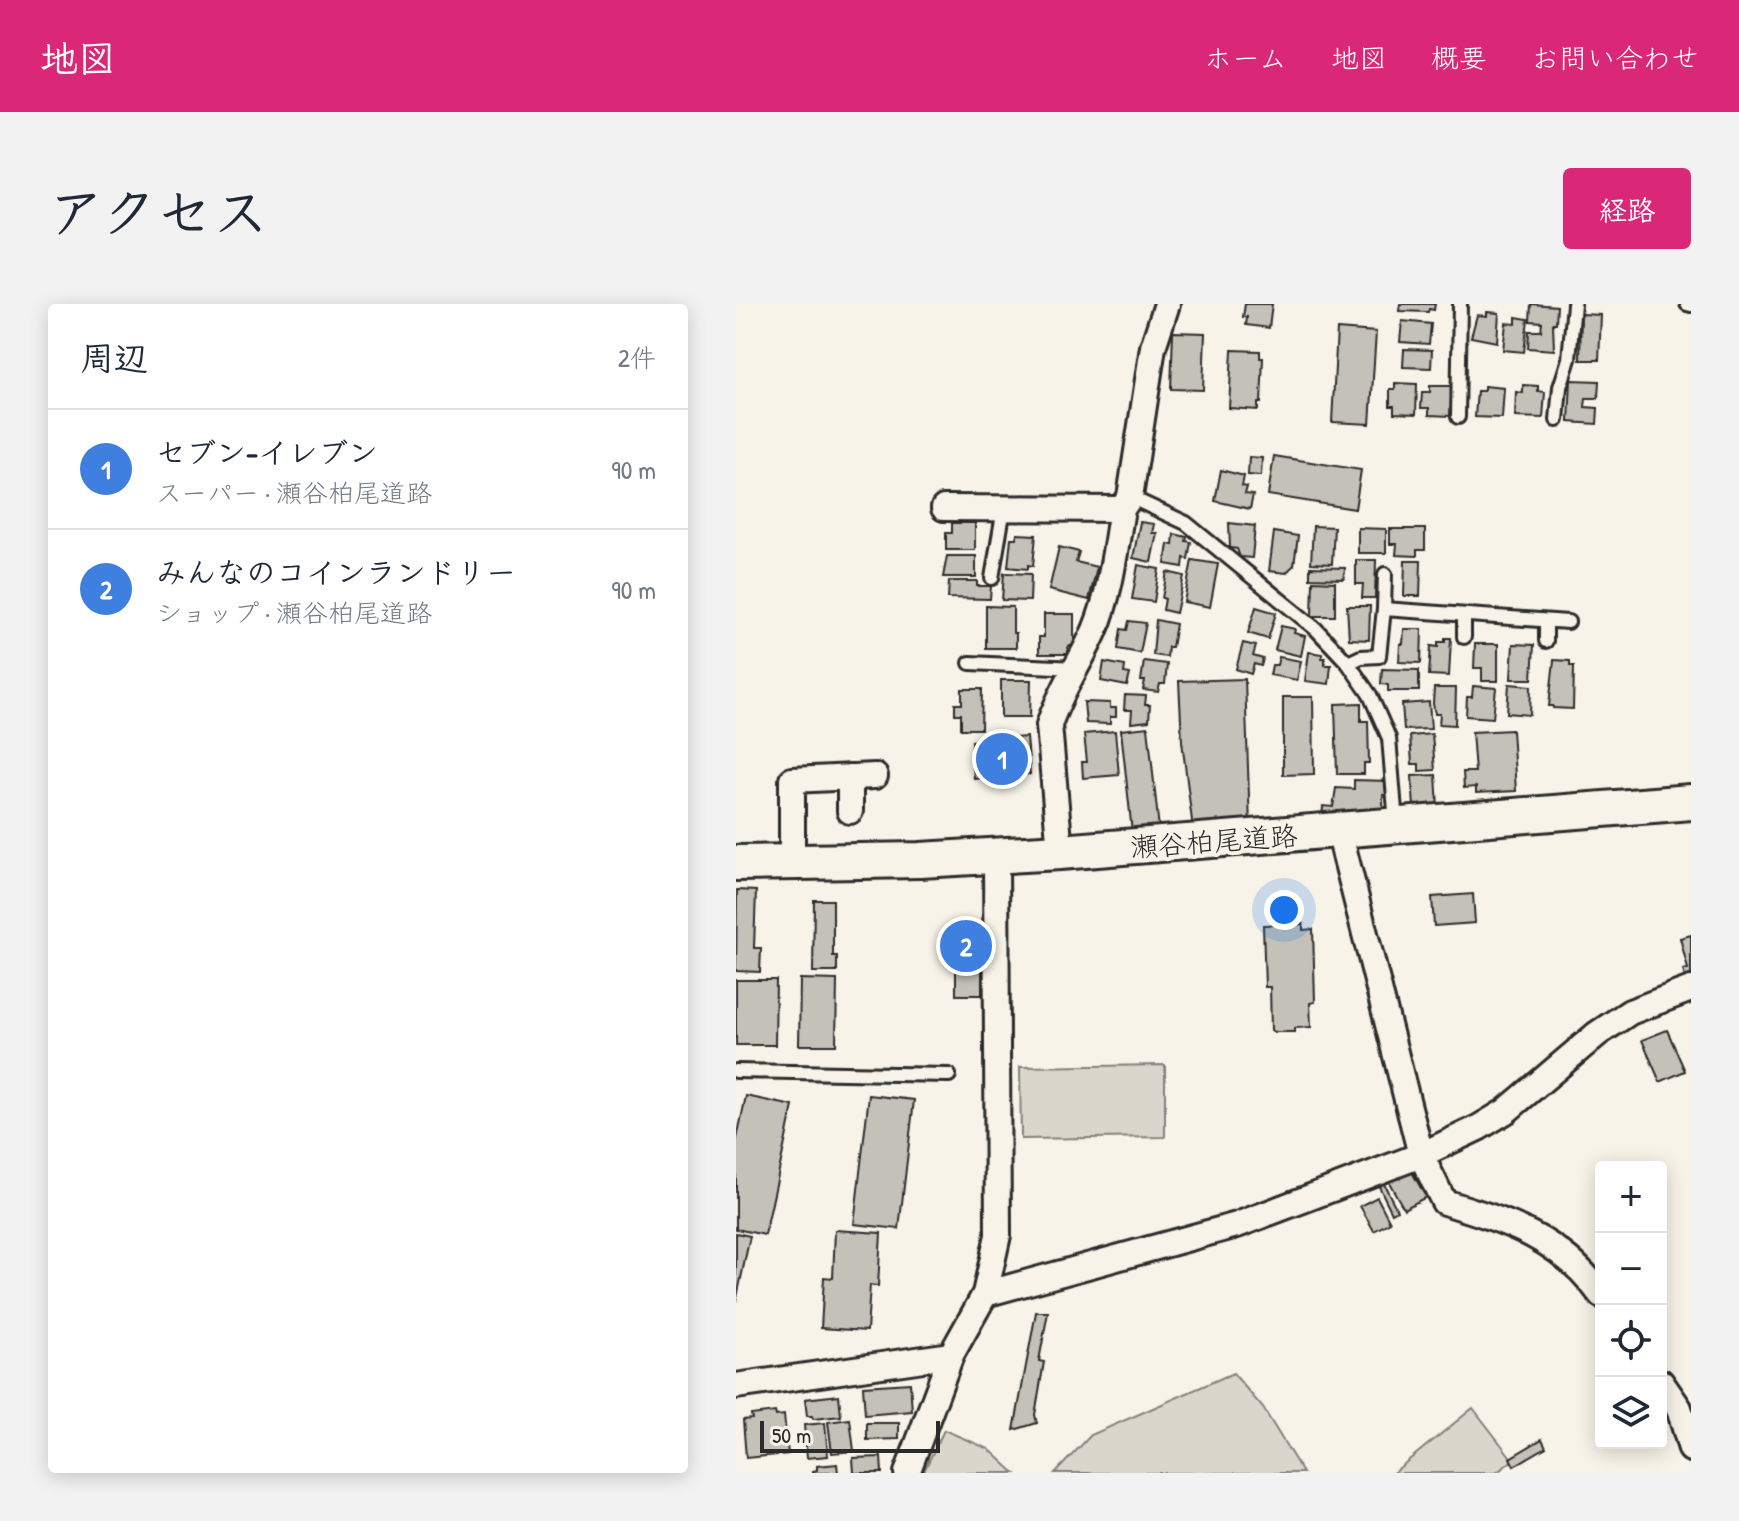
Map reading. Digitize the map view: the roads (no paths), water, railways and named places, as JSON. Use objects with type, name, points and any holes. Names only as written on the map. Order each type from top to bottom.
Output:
[{"type":"main road","name":"瀬谷柏尾道路","points":[[736,863],[920,860],[1060,852],[1691,802]]},
{"type":"street","points":[[1060,852],[1049,725],[1055,706],[1077,668],[1107,598],[1153,347],[1167,304]]},
{"type":"street","points":[[944,508],[1126,503]]},
{"type":"street","points":[[792,862],[792,780],[875,776]]},
{"type":"street","points":[[850,777],[850,811]]},
{"type":"street","points":[[1339,831],[1421,1155],[1444,1202],[1507,1221],[1555,1248],[1595,1287]]},
{"type":"street","points":[[907,1473],[951,1355],[985,1294],[998,1235],[996,856]]},
{"type":"street","points":[[985,1294],[1237,1225],[1421,1155],[1506,1111],[1597,1034],[1630,1012],[1691,989]]},
{"type":"street","points":[[736,1386],[951,1355]]},
{"type":"street","points":[[1667,1391],[1679,1408],[1691,1449]]},
{"type":"lane","points":[[1458,417],[1460,304]]},
{"type":"lane","points":[[1557,420],[1560,387],[1569,359],[1574,304]]},
{"type":"lane","points":[[1126,503],[1186,523],[1316,629],[1348,663],[1370,695],[1389,738],[1396,826]]},
{"type":"lane","points":[[992,578],[1004,508]]},
{"type":"lane","points":[[1348,663],[1361,657],[1379,656],[1385,574]]},
{"type":"lane","points":[[1384,609],[1568,622]]},
{"type":"lane","points":[[1464,615],[1464,637]]},
{"type":"lane","points":[[1546,621],[1546,641]]},
{"type":"lane","points":[[970,663],[1077,668]]},
{"type":"lane","points":[[736,1071],[949,1075]]},
{"type":"place","name":"セブン-イレブン","points":[[1002,759]]},
{"type":"place","name":"みんなのコインランドリー","points":[[966,946]]}]
